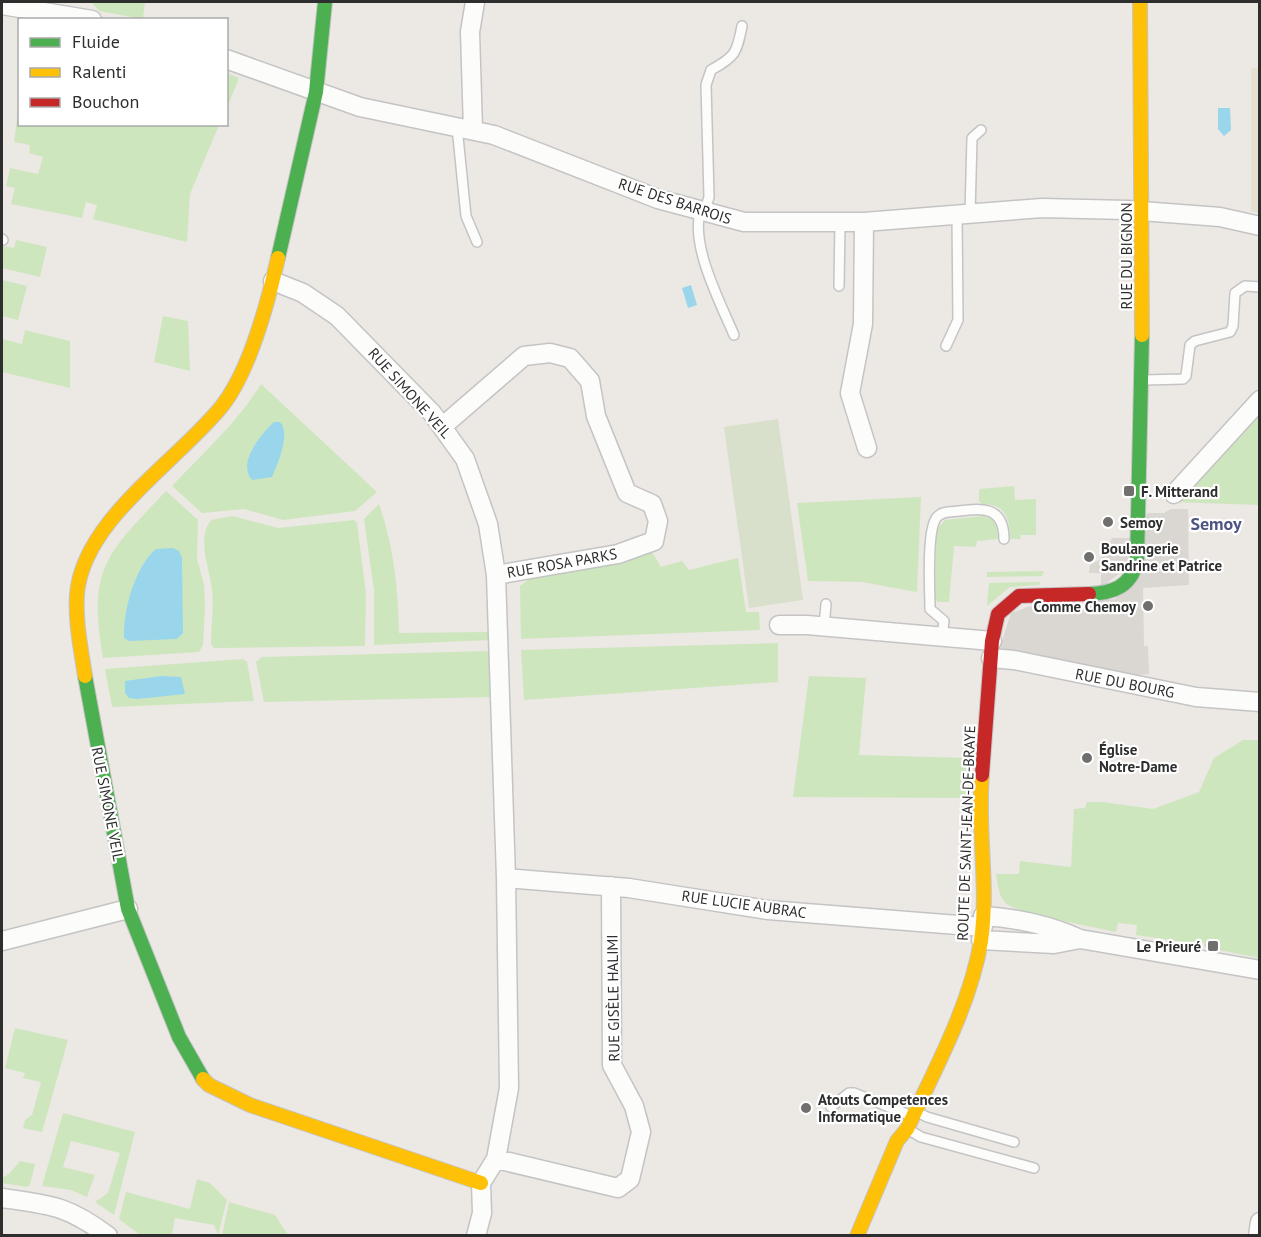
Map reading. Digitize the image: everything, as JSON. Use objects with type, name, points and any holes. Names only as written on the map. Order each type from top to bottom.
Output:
[{"type":"street","name":"RUE SIMONE VEIL","points":[[325,2],[316,92],[273,281],[255,338],[234,389],[214,414],[106,526],[83,567],[77,594],[78,629],[89,706],[128,909],[179,1037],[199,1075],[209,1085],[250,1105],[481,1183]]},
{"type":"street","points":[[465,128],[470,24],[475,2]]},
{"type":"street","name":"RUE DU BIGNON","points":[[1140,2],[1143,212],[1140,510]]},
{"type":"street","points":[[2,5],[83,12]]},
{"type":"street","name":"RUE DES BARROIS","points":[[228,60],[360,107],[465,128],[702,213],[744,222],[864,222],[1042,208],[1220,217],[1260,226]]},
{"type":"street","points":[[864,222],[863,324],[850,393],[867,448]]},
{"type":"street","name":"RUE SIMONE VEIL","points":[[273,281],[303,293],[337,315],[443,426],[465,459],[484,513],[496,575],[506,878],[509,1088],[496,1159]]},
{"type":"street","name":"RUE ROSA PARKS","points":[[443,426],[524,356],[549,353],[570,358],[590,381],[596,416],[627,492],[652,504],[658,521],[654,541],[618,554],[496,575]]},
{"type":"street","points":[[1174,494],[1260,400]]},
{"type":"street","name":"ROUTE DE SAINT-JEAN-DE-BRAYE","points":[[857,1236],[897,1141],[907,1129],[947,1044],[975,968],[983,928],[981,782],[992,650],[998,614],[1018,596],[1108,593],[1124,586],[1136,567],[1140,510]]},
{"type":"street","name":"RUE DU BOURG","points":[[779,625],[942,637],[992,650],[1014,660],[1196,697],[1260,702]]},
{"type":"street","name":"RUE LUCIE AUBRAC","points":[[506,878],[611,886],[768,910],[983,928]]},
{"type":"street","name":"RUE GISÈLE HALIMI","points":[[496,1159],[618,1188],[630,1179],[641,1132],[634,1106],[612,1065],[611,886]]},
{"type":"street","points":[[2,941],[128,909]]},
{"type":"street","points":[[983,928],[1011,918],[1055,928],[1080,939],[1260,970]]},
{"type":"street","points":[[983,928],[1054,944],[1080,939]]},
{"type":"street","points":[[476,1236],[482,1213],[481,1183],[496,1159]]},
{"type":"street","points":[[2,1198],[68,1210],[108,1236]]},
{"type":"street","points":[[1258,1236],[1260,1222]]},
{"type":"lane","points":[[734,335],[710,275],[696,226],[710,197],[706,85],[711,70],[728,61],[737,51],[741,26]]},
{"type":"lane","points":[[465,128],[466,216],[477,242]]},
{"type":"lane","points":[[946,346],[958,320],[964,214],[972,138],[981,130]]},
{"type":"lane","points":[[839,286],[840,222]]},
{"type":"lane","points":[[1142,380],[1183,379],[1186,376],[1190,345],[1195,341],[1230,332],[1233,326],[1235,293],[1245,286],[1260,287]]},
{"type":"lane","points":[[942,637],[944,621],[930,609],[931,533],[937,517],[942,513],[973,508],[991,512],[998,516],[1003,525],[1004,539]]},
{"type":"lane","points":[[824,627],[826,604]]},
{"type":"lane","points":[[831,1107],[846,1095],[854,1093],[1014,1142]]},
{"type":"lane","points":[[907,1129],[921,1137],[1034,1168]]},
{"type":"shaded area","points":[[1251,68],[1259,68],[1259,213],[1251,211]]},
{"type":"shaded area","points":[[1171,509],[1188,509],[1189,585],[1143,588],[1144,646],[1148,646],[1149,674],[1134,675],[1015,656],[1000,647],[1011,613],[1042,602],[1043,609],[1090,608],[1090,602],[1116,599],[1147,513],[1164,513]]},
{"type":"shaded area","points":[[1112,538],[1132,538],[1128,567],[1101,587],[1101,573],[1089,573],[1090,565],[1101,559]]},
{"type":"green space","points":[[91,2],[145,2],[143,18],[99,11]]},
{"type":"green space","points":[[228,73],[239,78],[228,106]]},
{"type":"green space","points":[[18,112],[18,126],[219,126],[190,194],[187,242],[93,219],[97,205],[86,202],[82,218],[11,204],[15,188],[6,186],[10,168],[38,174],[43,157],[29,153],[30,145],[14,142]]},
{"type":"green space","points":[[16,240],[47,247],[40,277],[2,268],[3,246],[14,248]]},
{"type":"green space","points":[[2,280],[27,286],[18,320],[2,316]]},
{"type":"green space","points":[[163,316],[188,321],[190,371],[154,362]]},
{"type":"green space","points":[[25,330],[70,341],[70,388],[2,372],[2,339],[22,344]]},
{"type":"green space","points":[[261,384],[377,492],[355,511],[283,520],[244,509],[202,513],[172,486],[230,425]]},
{"type":"green space","points":[[1259,408],[1259,505],[1174,502]]},
{"type":"green space","points":[[778,419],[803,600],[749,608],[724,427]]},
{"type":"green space","points":[[1014,486],[1015,500],[1036,499],[1036,535],[1020,535],[1021,539],[1010,539],[1008,519],[1002,510],[991,505],[983,505],[979,501],[979,489]]},
{"type":"green space","points":[[166,491],[198,520],[197,559],[204,584],[205,606],[203,645],[199,652],[103,658],[98,602],[100,582],[106,564],[129,531]]},
{"type":"green space","points":[[921,497],[917,592],[862,582],[808,581],[797,503]]},
{"type":"green space","points":[[379,504],[394,568],[399,633],[490,632],[491,640],[374,645],[374,590],[364,519]]},
{"type":"green space","points":[[232,516],[278,528],[354,520],[357,523],[366,593],[365,646],[214,648],[211,644],[212,590],[205,554],[205,536],[211,520]]},
{"type":"green space","points":[[990,517],[996,521],[998,539],[977,541],[976,547],[954,546],[949,602],[938,602],[935,599],[936,530],[945,520]]},
{"type":"green space","points":[[648,550],[652,552],[661,567],[682,561],[689,570],[738,558],[746,612],[759,612],[760,630],[521,639],[520,586],[537,573]]},
{"type":"green space","points":[[1044,571],[1042,576],[987,577],[987,572]]},
{"type":"green space","points":[[1040,582],[1039,585],[1010,587],[987,606],[989,583]]},
{"type":"green space","points":[[778,643],[778,682],[524,700],[521,650]]},
{"type":"green space","points":[[491,651],[493,697],[264,702],[256,662],[262,657]]},
{"type":"green space","points":[[243,659],[247,662],[254,701],[112,707],[105,669]]},
{"type":"green space","points":[[809,676],[866,678],[859,755],[969,758],[966,798],[793,797]]},
{"type":"green space","points":[[1243,740],[1259,740],[1259,958],[1204,947],[1204,942],[1192,943],[1136,935],[1137,925],[1118,923],[1116,932],[1059,920],[1015,908],[1002,898],[996,874],[1019,874],[1020,861],[1071,867],[1074,809],[1085,808],[1087,802],[1103,802],[1153,809],[1199,792],[1214,758]]},
{"type":"green space","points":[[15,1028],[68,1040],[42,1132],[23,1128],[25,1120],[32,1115],[41,1082],[23,1078],[25,1073],[5,1068]]},
{"type":"green space","points":[[63,1113],[135,1132],[114,1215],[95,1202],[108,1193],[120,1153],[71,1141],[63,1167],[95,1175],[87,1197],[71,1190],[42,1186]]},
{"type":"green space","points":[[20,1161],[35,1164],[30,1185],[27,1187],[2,1183],[2,1178],[9,1174]]},
{"type":"green space","points":[[197,1179],[210,1183],[227,1200],[218,1235],[214,1225],[175,1218],[172,1235],[140,1235],[119,1219],[126,1192],[190,1209]]},
{"type":"green space","points":[[229,1202],[275,1215],[288,1235],[222,1235]]},
{"type":"water","points":[[1218,108],[1230,108],[1231,130],[1224,136],[1218,129]]},
{"type":"water","points":[[691,285],[697,305],[688,308],[682,288]]},
{"type":"water","points":[[274,422],[280,422],[284,434],[277,464],[272,477],[252,480],[247,466],[252,450]]},
{"type":"water","points":[[173,548],[179,551],[182,558],[183,633],[177,639],[129,641],[124,638],[124,627],[128,602],[136,578],[142,566],[156,549]]},
{"type":"water","points":[[161,676],[181,677],[185,694],[137,699],[129,698],[125,693],[125,681]]},
{"type":"traffic: fast","points":[[278,258],[316,92],[325,2]]},
{"type":"traffic: fast","points":[[1089,594],[1106,592],[1119,587],[1130,577],[1137,562],[1142,335]]},
{"type":"traffic: fast","points":[[85,676],[128,909],[179,1037],[203,1079]]},
{"type":"traffic: slow","points":[[1140,2],[1142,335]]},
{"type":"traffic: slow","points":[[85,676],[77,614],[77,594],[83,567],[96,541],[114,516],[203,427],[232,392],[256,336],[278,258]]},
{"type":"traffic: slow","points":[[857,1236],[897,1141],[907,1129],[950,1037],[976,965],[981,941],[984,900],[982,775]]},
{"type":"traffic: slow","points":[[203,1079],[209,1085],[250,1105],[481,1183]]},
{"type":"traffic: jam","points":[[982,775],[992,641],[998,614],[1019,596],[1089,594]]},
{"type":"place","name":"F. Mitterand","points":[[1129,491]]},
{"type":"place","name":"Semoy","points":[[1108,522]]},
{"type":"place","name":"Boulangerie Sandrine et Patrice","points":[[1089,557]]},
{"type":"place","name":"Comme Chemoy","points":[[1148,606]]},
{"type":"place","name":"Église Notre-Dame","points":[[1087,758]]},
{"type":"place","name":"Le Prieuré","points":[[1213,946]]},
{"type":"place","name":"Atouts Competences Informatique","points":[[806,1108]]},
{"type":"district","name":"Semoy","points":[[1216,523]]}]
